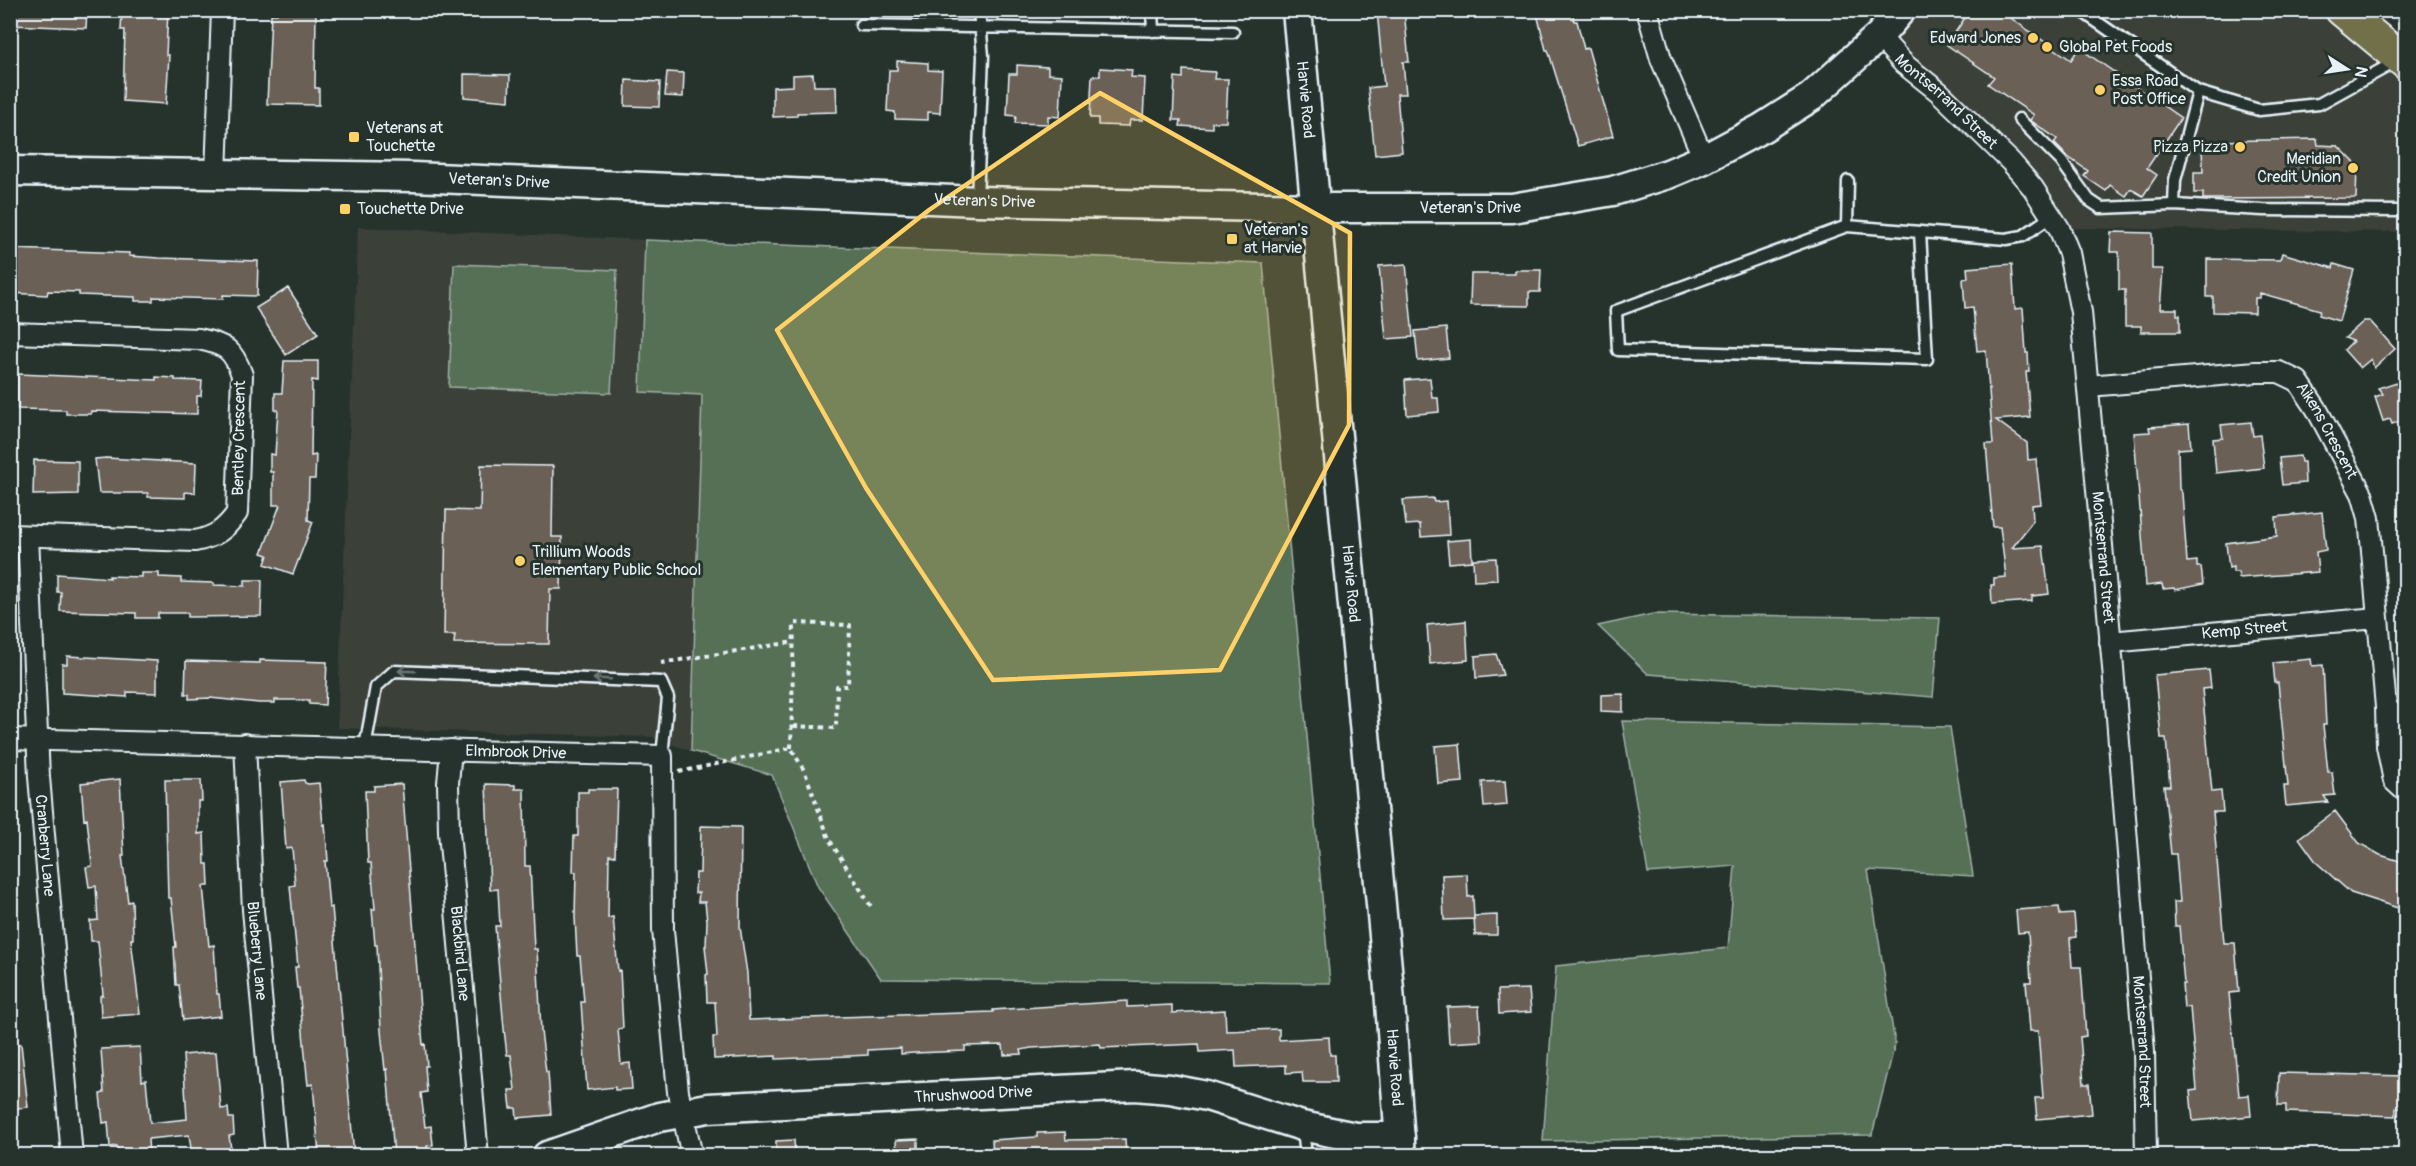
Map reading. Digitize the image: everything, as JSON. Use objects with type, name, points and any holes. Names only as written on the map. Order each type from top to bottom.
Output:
[{"type":"main road","points":[[2342,10],[2403,61]]},
{"type":"street","points":[[216,175],[222,10]]},
{"type":"street","name":"Harvie Road","points":[[1297,10],[1387,965],[1401,1146]]},
{"type":"street","points":[[1647,10],[1661,59],[1704,159]]},
{"type":"street","name":"Veteran's Drive","points":[[10,171],[413,177],[977,201],[1317,208],[1512,208],[1613,191],[1668,174],[1704,159],[1762,128],[1811,97],[1878,36],[1901,10]]},
{"type":"street","name":"Montserrand Street","points":[[1878,36],[1904,64],[1939,92],[2011,162],[2060,228],[2069,253],[2081,312],[2110,642],[2144,1052],[2146,1155]]},
{"type":"street","name":"Bentley Crescent","points":[[10,333],[199,339],[216,342],[228,349],[236,359],[242,375],[237,513],[226,529],[211,538],[195,541],[19,536]]},
{"type":"street","name":"Aikens Crescent","points":[[2088,386],[2256,372],[2279,372],[2298,381],[2316,408],[2361,494],[2369,518],[2386,707],[2387,746],[2394,781],[2406,792]]},
{"type":"street","name":"Cranberry Lane","points":[[19,536],[72,1155]]},
{"type":"street","name":"Kemp Street","points":[[2110,642],[2377,618]]},
{"type":"street","points":[[2386,707],[2406,726]]},
{"type":"street","name":"Elmbrook Drive","points":[[10,740],[662,756]]},
{"type":"street","name":"Blueberry Lane","points":[[245,744],[253,910],[276,1155]]},
{"type":"street","name":"Blackbird Lane","points":[[451,750],[448,783],[449,832],[478,1155]]},
{"type":"street","points":[[662,756],[663,930],[682,1113],[692,1155]]},
{"type":"street","name":"Thrushwood Drive","points":[[547,1155],[659,1118],[720,1107],[1135,1086],[1170,1089],[1207,1096],[1302,1126],[1401,1146]]},
{"type":"lane","points":[[977,201],[983,56],[979,10]]},
{"type":"lane","points":[[1152,10],[1153,31]]},
{"type":"lane","points":[[2080,10],[2198,93],[2259,111],[2319,104],[2403,61]]},
{"type":"lane","points":[[861,25],[1233,32]]},
{"type":"lane","points":[[2174,205],[2175,180],[2198,93]]},
{"type":"lane","points":[[2019,119],[2061,161],[2089,200],[2101,208],[2174,205],[2263,210],[2399,211]]},
{"type":"lane","points":[[1847,226],[1848,181]]},
{"type":"lane","points":[[1920,232],[1927,359],[1618,350],[1616,311],[1847,226],[2006,239],[2022,236],[2052,216]]},
{"type":"lane","points":[[365,747],[376,687],[394,671],[661,682],[668,698],[662,756]]},
{"type":"lane","points":[[1302,1126],[1306,1155]]},
{"type":"path","points":[[791,726],[836,728],[837,686],[848,686],[850,625],[794,623],[791,726],[791,748],[805,771],[829,839],[872,908]]},
{"type":"path","points":[[661,663],[794,642]]},
{"type":"path","points":[[661,776],[791,748]]},
{"type":"highlighted area","points":[[1100,93],[1350,233],[1349,425],[1220,670],[993,680],[866,488],[777,330],[929,210]]},
{"type":"shaded area","points":[[1901,11],[2342,11],[2405,63],[2405,232],[2059,228],[2033,188],[1879,36]]},
{"type":"shaded area","name":"Trillium Woods Elementary Public School","points":[[358,227],[645,240],[640,392],[702,395],[691,751],[652,737],[337,728]]},
{"type":"green space","points":[[645,240],[1263,263],[1330,983],[881,979],[818,887],[772,775],[691,751],[702,395],[640,392]]},
{"type":"green space","points":[[454,264],[617,270],[611,393],[449,387]]},
{"type":"green space","points":[[1653,614],[1940,618],[1933,697],[1648,674],[1598,626]]},
{"type":"green space","points":[[1622,721],[1950,727],[1973,876],[1868,870],[1895,1044],[1872,1135],[1543,1141],[1556,966],[1728,948],[1735,866],[1648,873]]},
{"type":"building","points":[[10,10],[87,10],[86,28],[10,25]]},
{"type":"building","points":[[122,10],[168,10],[166,55],[169,55],[166,104],[123,101],[125,30],[121,30]]},
{"type":"building","points":[[277,10],[316,10],[315,88],[319,88],[319,105],[267,104],[271,14],[277,14]]},
{"type":"building","points":[[1377,10],[1404,10],[1409,62],[1403,62],[1406,94],[1397,94],[1402,152],[1375,155],[1368,88],[1384,86]]},
{"type":"building","points":[[1536,10],[1572,10],[1584,49],[1588,48],[1613,136],[1578,146],[1548,50],[1546,50]]},
{"type":"building","points":[[1970,10],[1999,10],[2071,60],[2079,48],[2181,118],[2147,168],[2157,175],[2143,196],[2131,189],[2126,196],[2110,185],[2106,191],[2084,176],[2088,171],[2068,157],[2054,143],[2057,139],[2030,120],[2034,115],[1988,84],[1994,77],[1947,45]]},
{"type":"building","points":[[897,61],[928,63],[928,70],[942,71],[940,113],[928,112],[928,120],[895,119],[895,112],[887,111],[889,70],[897,70]]},
{"type":"building","points":[[1017,65],[1048,67],[1048,74],[1062,75],[1060,117],[1048,116],[1048,124],[1015,123],[1016,116],[1007,115],[1009,74],[1017,74]]},
{"type":"building","points":[[1100,68],[1132,70],[1131,77],[1145,78],[1143,120],[1130,120],[1129,126],[1098,125],[1098,118],[1090,118],[1092,76],[1100,76]]},
{"type":"building","points":[[1183,70],[1215,72],[1214,79],[1228,79],[1226,122],[1212,122],[1212,128],[1180,126],[1181,120],[1173,120],[1175,77],[1183,78]]},
{"type":"building","points":[[667,72],[684,73],[683,97],[665,96]]},
{"type":"building","points":[[464,74],[510,75],[509,101],[464,97]]},
{"type":"building","points":[[813,74],[814,86],[836,86],[837,112],[797,113],[797,116],[773,117],[773,87],[793,86],[793,75]]},
{"type":"building","points":[[626,80],[660,82],[659,107],[625,106]]},
{"type":"building","points":[[2317,139],[2318,145],[2338,146],[2357,165],[2356,198],[2203,199],[2203,193],[2194,193],[2194,172],[2203,172],[2202,148],[2211,141]]},
{"type":"building","points":[[2111,232],[2152,233],[2152,269],[2163,269],[2160,309],[2177,309],[2177,315],[2180,315],[2180,332],[2141,332],[2141,326],[2125,326],[2125,290],[2119,290],[2119,252],[2110,252]]},
{"type":"building","points":[[10,249],[258,261],[257,296],[223,295],[223,299],[153,297],[153,301],[135,301],[135,297],[79,295],[79,292],[48,291],[47,295],[10,293]]},
{"type":"building","points":[[2282,253],[2333,268],[2334,264],[2354,270],[2339,321],[2319,315],[2320,310],[2260,293],[2260,298],[2255,298],[2255,313],[2213,312],[2213,297],[2207,297],[2207,259],[2280,260]]},
{"type":"building","points":[[1406,264],[1413,337],[1386,339],[1379,266]]},
{"type":"building","points":[[2012,264],[2015,309],[2023,308],[2026,353],[2028,353],[2029,372],[2026,372],[2030,417],[1996,420],[2027,443],[2028,460],[2036,459],[2041,504],[2032,505],[2033,521],[2012,548],[2043,546],[2049,594],[2032,596],[2032,601],[1992,604],[1991,585],[1994,585],[1994,578],[2006,577],[2000,527],[1993,527],[1986,444],[1993,444],[1986,350],[1977,351],[1973,307],[1965,308],[1963,279],[1968,278],[1967,268]]},
{"type":"building","points":[[1515,270],[1541,270],[1540,292],[1529,292],[1529,306],[1470,305],[1471,274],[1515,274]]},
{"type":"building","points":[[288,288],[318,334],[286,355],[256,308]]},
{"type":"building","points":[[2364,321],[2370,321],[2395,349],[2374,368],[2371,359],[2360,368],[2344,350],[2353,341],[2345,338]]},
{"type":"building","points":[[1446,328],[1449,358],[1418,361],[1415,331]]},
{"type":"building","points":[[284,361],[318,361],[318,381],[312,380],[311,456],[316,455],[315,479],[309,479],[308,520],[313,522],[293,574],[265,564],[268,555],[262,553],[280,505],[273,505],[273,472],[270,472],[270,454],[275,455],[278,410],[275,410],[275,393],[282,393]]},
{"type":"building","points":[[18,374],[156,380],[156,377],[202,381],[201,396],[197,396],[197,414],[91,411],[91,414],[66,414],[66,410],[18,409]]},
{"type":"building","points":[[1430,378],[1432,398],[1438,398],[1439,412],[1407,415],[1405,380]]},
{"type":"building","points":[[2406,379],[2406,419],[2392,424],[2390,419],[2383,421],[2375,397],[2383,394],[2378,388]]},
{"type":"building","points":[[2251,422],[2253,436],[2260,435],[2264,468],[2216,473],[2213,439],[2223,438],[2221,425]]},
{"type":"building","points":[[2189,424],[2191,448],[2178,449],[2179,489],[2182,493],[2187,562],[2197,561],[2197,567],[2201,567],[2203,584],[2175,590],[2174,588],[2163,589],[2162,584],[2146,586],[2134,433],[2150,432],[2149,427]]},
{"type":"building","points":[[2300,456],[2301,462],[2304,462],[2305,483],[2282,485],[2279,458]]},
{"type":"building","points":[[95,459],[196,463],[195,493],[185,492],[185,498],[148,497],[148,493],[99,493]]},
{"type":"building","points":[[34,460],[78,461],[78,494],[33,495]]},
{"type":"building","points":[[481,465],[553,466],[552,537],[562,537],[561,589],[550,589],[549,644],[454,643],[455,635],[444,635],[446,510],[480,511]]},
{"type":"building","points":[[1433,498],[1434,502],[1447,501],[1449,535],[1421,537],[1420,524],[1406,525],[1403,500]]},
{"type":"building","points":[[2322,512],[2326,550],[2316,552],[2318,572],[2239,578],[2238,572],[2233,572],[2233,567],[2229,568],[2226,543],[2277,536],[2276,517]]},
{"type":"building","points":[[1471,539],[1472,561],[1449,563],[1447,541]]},
{"type":"building","points":[[1496,558],[1497,580],[1474,581],[1473,559]]},
{"type":"building","points":[[141,573],[159,573],[159,577],[181,578],[181,582],[214,583],[214,585],[245,586],[245,580],[262,580],[261,616],[188,617],[188,613],[158,613],[158,618],[136,618],[136,613],[60,611],[61,592],[57,592],[57,574],[110,578],[109,576],[141,577]]},
{"type":"building","points":[[1466,621],[1468,660],[1430,664],[1427,625]]},
{"type":"building","points":[[1496,654],[1503,675],[1476,678],[1475,656]]},
{"type":"building","points":[[67,656],[157,661],[157,693],[127,692],[127,697],[62,693],[62,664],[67,664]]},
{"type":"building","points":[[2311,659],[2312,666],[2323,665],[2326,725],[2323,725],[2328,772],[2332,772],[2335,795],[2324,796],[2328,802],[2286,806],[2284,786],[2288,786],[2278,683],[2275,683],[2273,663]]},
{"type":"building","points":[[260,660],[327,662],[325,705],[309,704],[309,700],[275,700],[275,703],[259,703],[210,698],[189,699],[189,694],[185,694],[186,661],[260,663]]},
{"type":"building","points":[[2209,670],[2211,688],[2202,689],[2212,792],[2221,791],[2223,812],[2213,812],[2224,943],[2235,943],[2239,992],[2229,993],[2239,1096],[2249,1095],[2251,1116],[2193,1121],[2190,1091],[2197,1090],[2190,1007],[2184,1008],[2179,926],[2175,926],[2174,902],[2180,902],[2176,854],[2171,854],[2164,786],[2170,786],[2166,738],[2161,738],[2155,675]]},
{"type":"building","points":[[1623,694],[1623,712],[1601,711],[1601,695]]},
{"type":"building","points":[[1460,744],[1463,782],[1438,784],[1435,746]]},
{"type":"building","points":[[120,779],[124,856],[122,856],[128,902],[132,901],[133,939],[131,939],[140,1014],[101,1017],[100,996],[103,995],[98,941],[91,941],[90,921],[98,920],[96,886],[89,887],[86,867],[92,866],[87,819],[84,820],[81,783]]},
{"type":"building","points":[[165,780],[201,780],[202,801],[198,801],[198,834],[204,833],[205,864],[208,864],[209,886],[203,886],[209,946],[214,945],[217,994],[219,994],[221,1016],[183,1020],[179,985],[176,985],[174,947],[176,947],[171,898],[168,898]]},
{"type":"building","points":[[304,780],[308,784],[319,783],[323,825],[325,824],[329,908],[332,907],[354,1155],[319,1155],[313,1084],[308,1085],[295,967],[298,967],[290,886],[295,885],[292,848],[286,849],[281,782]]},
{"type":"building","points":[[1505,781],[1507,805],[1484,807],[1482,782]]},
{"type":"building","points":[[402,784],[423,1045],[425,1044],[427,1066],[425,1066],[427,1092],[421,1093],[425,1127],[431,1126],[433,1145],[427,1146],[428,1155],[394,1155],[387,1069],[385,1070],[381,1031],[371,863],[368,863],[365,791],[374,791],[374,786]]},
{"type":"building","points":[[486,784],[515,785],[515,789],[524,789],[525,866],[530,866],[534,949],[537,949],[541,1031],[546,1072],[548,1072],[551,1115],[517,1118],[516,1108],[511,1108],[509,1090],[515,1090],[511,1055],[507,1055],[495,926],[500,926],[498,889],[490,890]]},
{"type":"building","points":[[588,789],[617,789],[615,856],[609,855],[608,918],[613,917],[618,971],[620,970],[623,1028],[618,1029],[621,1064],[630,1063],[632,1089],[615,1090],[615,1087],[587,1090],[581,1002],[584,1002],[580,956],[577,956],[575,917],[576,872],[573,872],[574,836],[578,836],[578,792],[588,792]]},
{"type":"building","points":[[2335,811],[2359,843],[2380,855],[2403,862],[2400,873],[2406,874],[2406,883],[2398,908],[2351,893],[2317,863],[2299,838]]},
{"type":"building","points":[[701,826],[741,827],[740,927],[747,973],[749,1020],[993,1012],[993,1010],[1127,1001],[1127,1007],[1172,1005],[1172,1013],[1225,1010],[1226,1031],[1279,1029],[1279,1040],[1329,1037],[1330,1055],[1335,1055],[1336,1082],[1303,1082],[1302,1072],[1286,1073],[1286,1065],[1236,1067],[1235,1050],[1200,1052],[1199,1044],[1101,1048],[1100,1044],[1031,1048],[1021,1050],[1022,1054],[1004,1055],[1003,1045],[965,1046],[965,1051],[901,1054],[901,1048],[868,1050],[868,1055],[714,1059],[713,1037],[717,1037],[715,1002],[707,1002],[705,902],[698,902],[699,893],[695,893],[696,873],[700,873]]},
{"type":"building","points":[[1467,874],[1468,897],[1473,896],[1474,919],[1444,920],[1442,875]]},
{"type":"building","points":[[2059,907],[2060,915],[2074,914],[2076,937],[2070,938],[2072,967],[2081,967],[2086,1036],[2080,1037],[2084,1084],[2089,1084],[2092,1114],[2037,1119],[2035,1098],[2043,1098],[2038,1031],[2030,1031],[2026,982],[2031,982],[2028,932],[2018,933],[2016,910]]},
{"type":"building","points":[[1497,915],[1497,935],[1475,935],[1474,916]]},
{"type":"building","points":[[1529,989],[1531,1012],[1499,1014],[1498,990]]},
{"type":"building","points":[[1479,1006],[1481,1041],[1449,1043],[1447,1007]]},
{"type":"building","points":[[10,1044],[21,1044],[28,1107],[10,1109]]},
{"type":"building","points":[[140,1047],[142,1081],[146,1080],[150,1123],[187,1119],[183,1055],[216,1052],[221,1109],[228,1108],[229,1118],[233,1118],[234,1135],[229,1136],[232,1155],[192,1155],[189,1135],[148,1139],[149,1155],[118,1155],[117,1146],[110,1147],[108,1122],[103,1123],[100,1094],[104,1093],[101,1049]]},
{"type":"building","points":[[2279,1073],[2406,1076],[2405,1108],[2396,1108],[2396,1116],[2286,1112],[2286,1105],[2278,1105]]},
{"type":"building","points":[[1065,1132],[1066,1140],[1125,1139],[1126,1155],[993,1155],[992,1140],[1037,1137],[1037,1133]]},
{"type":"building","points":[[918,1139],[918,1155],[897,1155],[896,1140]]},
{"type":"building","points":[[794,1140],[795,1155],[776,1155],[776,1141]]},
{"type":"place","name":"Edward Jones","points":[[2033,38]]},
{"type":"place","name":"Global Pet Foods","points":[[2047,47]]},
{"type":"place","name":"Essa Road Post Office","points":[[2100,90]]},
{"type":"place","name":"Veterans at Touchette","points":[[354,137]]},
{"type":"place","name":"Pizza Pizza","points":[[2240,147]]},
{"type":"place","name":"Meridian Credit Union","points":[[2353,168]]},
{"type":"place","name":"Touchette Drive","points":[[345,209]]},
{"type":"place","name":"Veteran's at Harvie","points":[[1232,239]]},
{"type":"place","name":"Trillium Woods Elementary Public School","points":[[520,561]]}]
